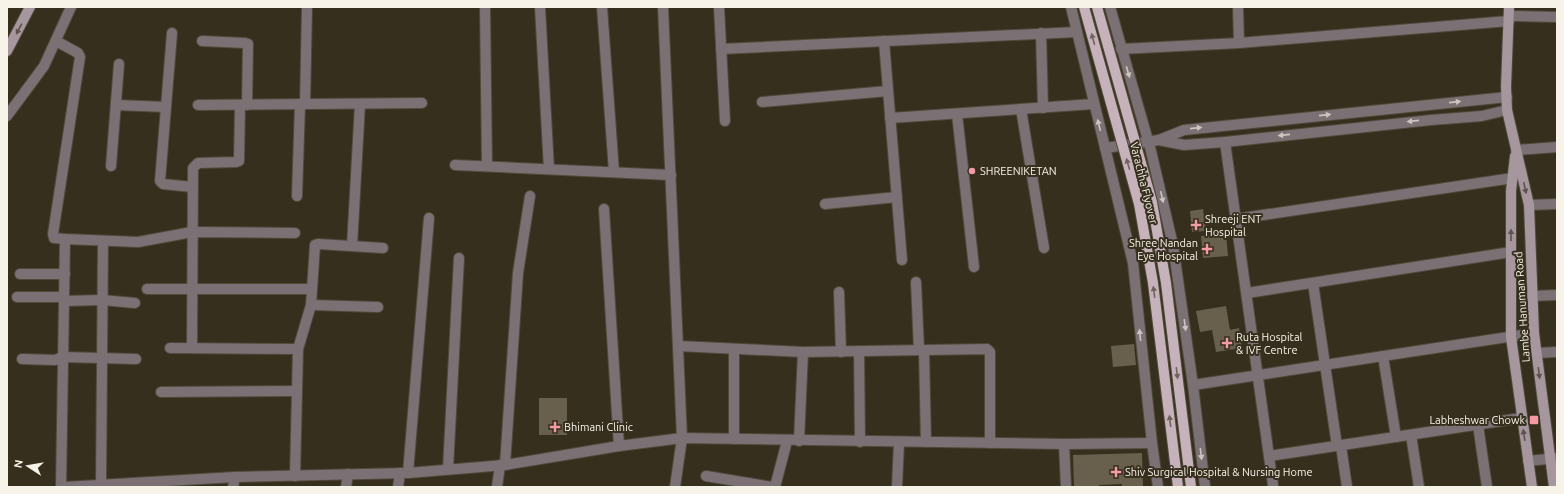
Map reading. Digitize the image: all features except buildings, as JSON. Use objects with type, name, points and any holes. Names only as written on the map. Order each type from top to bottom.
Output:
[{"type":"main road","points":[[7,51],[30,7]]},
{"type":"main road","name":"Varachha Flyover","points":[[1084,7],[1139,204],[1153,283],[1178,487]]},
{"type":"main road","name":"Varachha Flyover","points":[[1097,7],[1152,202],[1166,283],[1191,487]]},
{"type":"main road","name":"Lambe Hanuman Road","points":[[1509,15],[1507,110],[1529,205],[1531,296],[1534,334],[1553,458],[1554,487]]},
{"type":"main road","name":"Lambe Hanuman Road","points":[[1516,150],[1511,190],[1511,337],[1521,418],[1532,487]]},
{"type":"street","points":[[7,116],[44,66],[71,7]]},
{"type":"street","points":[[297,196],[307,7]]},
{"type":"street","points":[[485,7],[487,166]]},
{"type":"street","points":[[540,7],[549,169]]},
{"type":"street","points":[[602,7],[614,172]]},
{"type":"street","points":[[663,7],[682,438],[675,487]]},
{"type":"street","points":[[719,7],[725,121]]},
{"type":"street","points":[[1071,7],[1133,263],[1158,487]]},
{"type":"street","points":[[1110,7],[1148,142],[1173,245],[1193,386],[1205,487]]},
{"type":"street","points":[[1238,7],[1240,43]]},
{"type":"street","points":[[1121,49],[1240,43],[1509,15],[1557,17]]},
{"type":"street","points":[[721,49],[1077,32]]},
{"type":"street","points":[[172,33],[160,181],[163,184],[192,187]]},
{"type":"street","points":[[1040,33],[1043,108]]},
{"type":"street","points":[[56,41],[78,53],[80,57],[53,234],[56,239],[138,242],[192,232],[294,233]]},
{"type":"street","points":[[192,348],[193,168],[195,164],[239,161],[248,44],[202,41]]},
{"type":"street","points":[[884,41],[902,260]]},
{"type":"street","points":[[111,166],[118,64]]},
{"type":"street","points":[[762,102],[888,91]]},
{"type":"street","points":[[1105,148],[1159,140],[1184,130],[1507,97]]},
{"type":"street","points":[[198,105],[422,103]]},
{"type":"street","points":[[352,246],[360,104]]},
{"type":"street","points":[[890,118],[1094,104]]},
{"type":"street","points":[[116,105],[166,107]]},
{"type":"street","points":[[1021,109],[1044,248]]},
{"type":"street","points":[[1159,140],[1184,145],[1225,142],[1423,120],[1482,116],[1507,110]]},
{"type":"street","points":[[957,114],[974,267]]},
{"type":"street","points":[[1225,142],[1273,485]]},
{"type":"street","points":[[1516,150],[1557,147]]},
{"type":"street","points":[[455,165],[670,174]]},
{"type":"street","points":[[1236,219],[1512,178]]},
{"type":"street","points":[[497,487],[503,465],[518,273],[530,196]]},
{"type":"street","points":[[825,204],[897,197]]},
{"type":"street","points":[[1529,205],[1557,204]]},
{"type":"street","points":[[604,210],[619,446]]},
{"type":"street","points":[[398,487],[404,473],[429,218]]},
{"type":"street","points":[[65,240],[62,487],[234,482],[296,476],[404,473],[503,465],[619,446],[682,438],[860,442],[1152,444]]},
{"type":"street","points":[[101,485],[103,241]]},
{"type":"street","points":[[296,476],[296,392],[298,349],[311,305],[315,245],[383,248]]},
{"type":"street","points":[[1247,293],[1511,252]]},
{"type":"street","points":[[448,469],[459,258]]},
{"type":"street","points":[[20,274],[65,274]]},
{"type":"street","points":[[916,282],[922,350],[926,442]]},
{"type":"street","points":[[1313,283],[1325,365],[1347,487]]},
{"type":"street","points":[[147,289],[311,289]]},
{"type":"street","points":[[838,292],[841,352]]},
{"type":"street","points":[[1531,296],[1557,295]]},
{"type":"street","points":[[17,297],[102,300],[135,303]]},
{"type":"street","points":[[311,305],[378,307]]},
{"type":"street","points":[[1193,386],[1257,375],[1534,334]]},
{"type":"street","points":[[678,346],[803,352],[984,348],[990,352],[990,443]]},
{"type":"street","points":[[170,348],[298,349]]},
{"type":"street","points":[[734,349],[734,439]]},
{"type":"street","points":[[858,351],[860,442]]},
{"type":"street","points":[[799,441],[803,352]]},
{"type":"street","points":[[1536,353],[1557,352]]},
{"type":"street","points":[[1383,356],[1396,437]]},
{"type":"street","points":[[22,359],[55,360],[63,357],[136,359]]},
{"type":"street","points":[[161,392],[296,392]]},
{"type":"street","points":[[1270,456],[1521,418]]},
{"type":"street","points":[[1478,425],[1487,487]]},
{"type":"street","points":[[1411,435],[1419,487]]},
{"type":"street","points":[[776,487],[787,441]]},
{"type":"street","points":[[898,487],[899,442]]},
{"type":"street","points":[[1064,444],[1066,487]]},
{"type":"street","points":[[1528,461],[1553,458]]},
{"type":"street","points":[[346,487],[348,474]]},
{"type":"street","points":[[706,476],[772,487]]},
{"type":"place","name":"SHREENIKETAN","points":[[972,171]]},
{"type":"place","name":"Shreeji ENT Hospital","points":[[1196,225]]},
{"type":"place","name":"Shree Nandan Eye Hospital","points":[[1207,249]]},
{"type":"place","name":"Ruta Hospital & IVF Centre","points":[[1227,343]]},
{"type":"place","name":"Labheshwar Chowk","points":[[1534,420]]},
{"type":"place","name":"Bhimani Clinic","points":[[555,427]]},
{"type":"place","name":"Shiv Surgical Hospital & Nursing Home","points":[[1116,472]]}]
